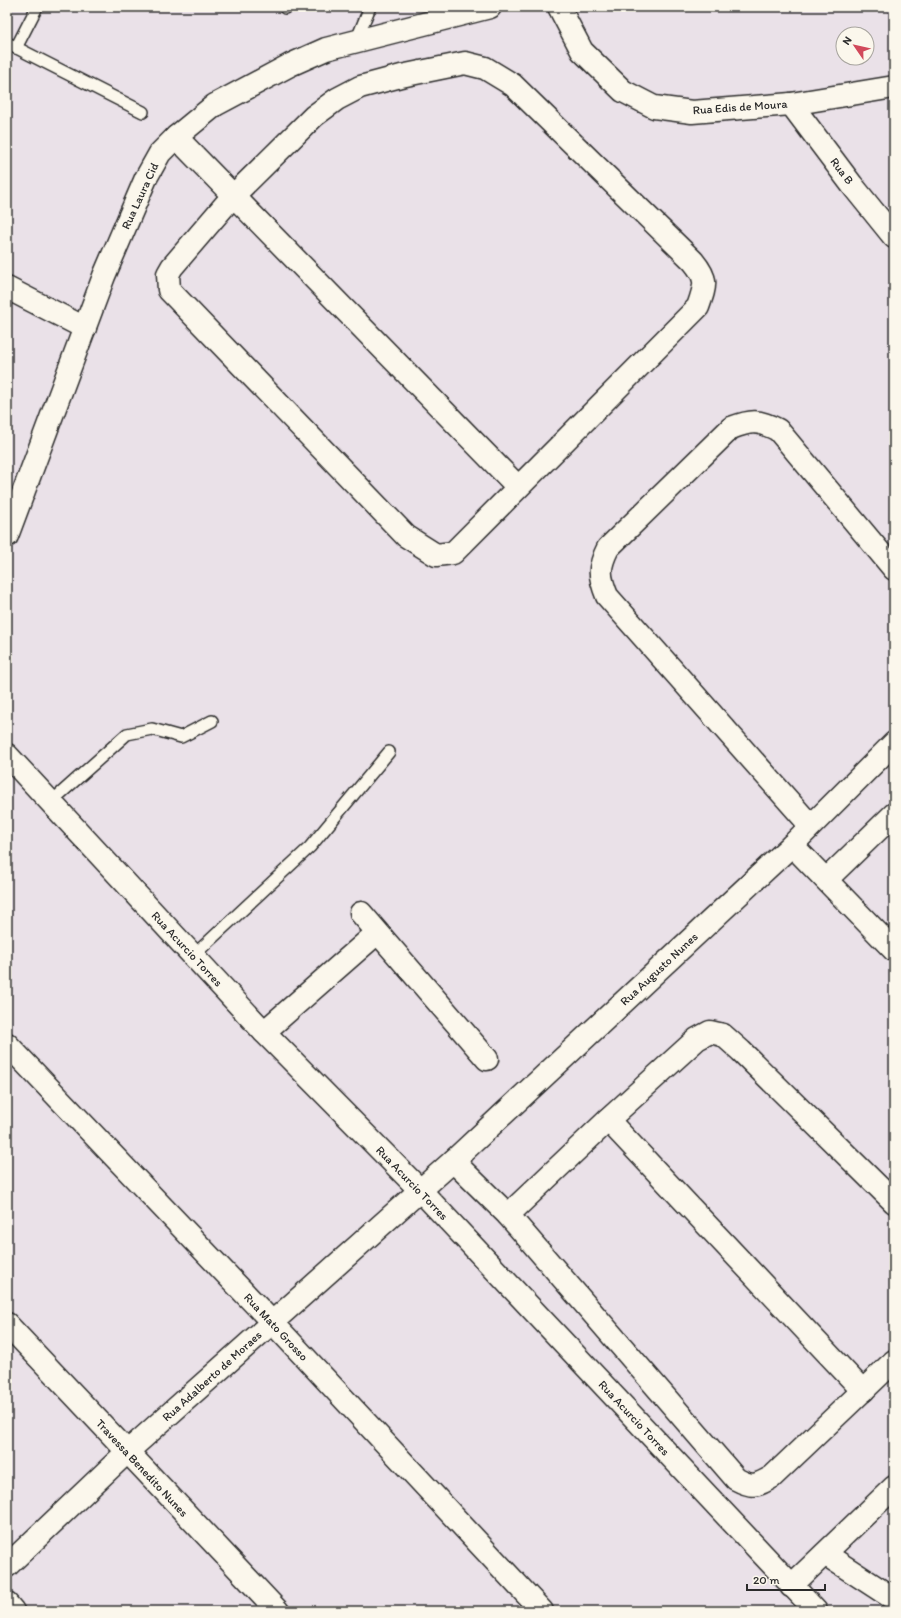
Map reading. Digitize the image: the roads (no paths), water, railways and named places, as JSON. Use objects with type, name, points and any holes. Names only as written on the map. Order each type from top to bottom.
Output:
[{"type":"street","name":"Rua Laura Cid","points":[[7,536],[104,276],[146,178],[160,153],[176,137],[222,102],[290,65],[326,49],[490,7]]},
{"type":"street","name":"Rua Edis de Moura","points":[[559,7],[582,51],[623,91],[654,107],[692,112],[791,104],[894,87]]},
{"type":"street","points":[[465,63],[484,68],[513,85],[692,260],[704,274],[704,291],[698,307],[453,553],[436,555],[406,536],[169,290],[168,274],[172,267],[232,197],[314,116],[337,99],[360,87],[401,76],[465,63]]},
{"type":"street","name":"Rua B","points":[[791,104],[852,185],[894,237]]},
{"type":"street","points":[[176,137],[232,197],[518,487]]},
{"type":"street","points":[[7,288],[85,328]]},
{"type":"street","points":[[810,825],[607,596],[601,579],[601,563],[608,548],[731,428],[748,421],[762,423],[778,430],[894,569]]},
{"type":"street","name":"Rua Augusto Nunes","points":[[420,1190],[792,845],[810,825],[894,743]]},
{"type":"street","name":"Rua Acurcio Torres","points":[[7,755],[264,1032],[420,1190],[816,1611]]},
{"type":"street","points":[[827,879],[894,814]]},
{"type":"street","points":[[792,845],[827,879],[894,950]]},
{"type":"street","points":[[361,913],[486,1060]]},
{"type":"street","points":[[264,1032],[377,933]]},
{"type":"street","points":[[508,1216],[608,1120],[697,1039],[710,1032],[723,1035],[741,1051],[894,1202]]},
{"type":"street","name":"Rua Mato Grosso","points":[[7,1044],[272,1322],[542,1611]]},
{"type":"street","points":[[608,1120],[863,1390]]},
{"type":"street","points":[[453,1161],[508,1216],[736,1479],[748,1486],[758,1485],[772,1477],[894,1361]]},
{"type":"street","name":"Rua Adalberto de Moraes","points":[[7,1566],[127,1452],[420,1190]]},
{"type":"street","name":"Travessa Benedito Nunes","points":[[7,1324],[278,1611]]},
{"type":"street","points":[[791,1586],[894,1487]]},
{"type":"street","points":[[825,1554],[894,1599]]},
{"type":"street","points":[[7,1604],[13,1611]]},
{"type":"lane","points":[[37,7],[12,46],[143,112]]},
{"type":"lane","points":[[356,41],[370,7]]},
{"type":"lane","points":[[51,802],[127,734],[152,729],[181,737],[212,721]]},
{"type":"lane","points":[[194,955],[310,847],[389,752]]}]
